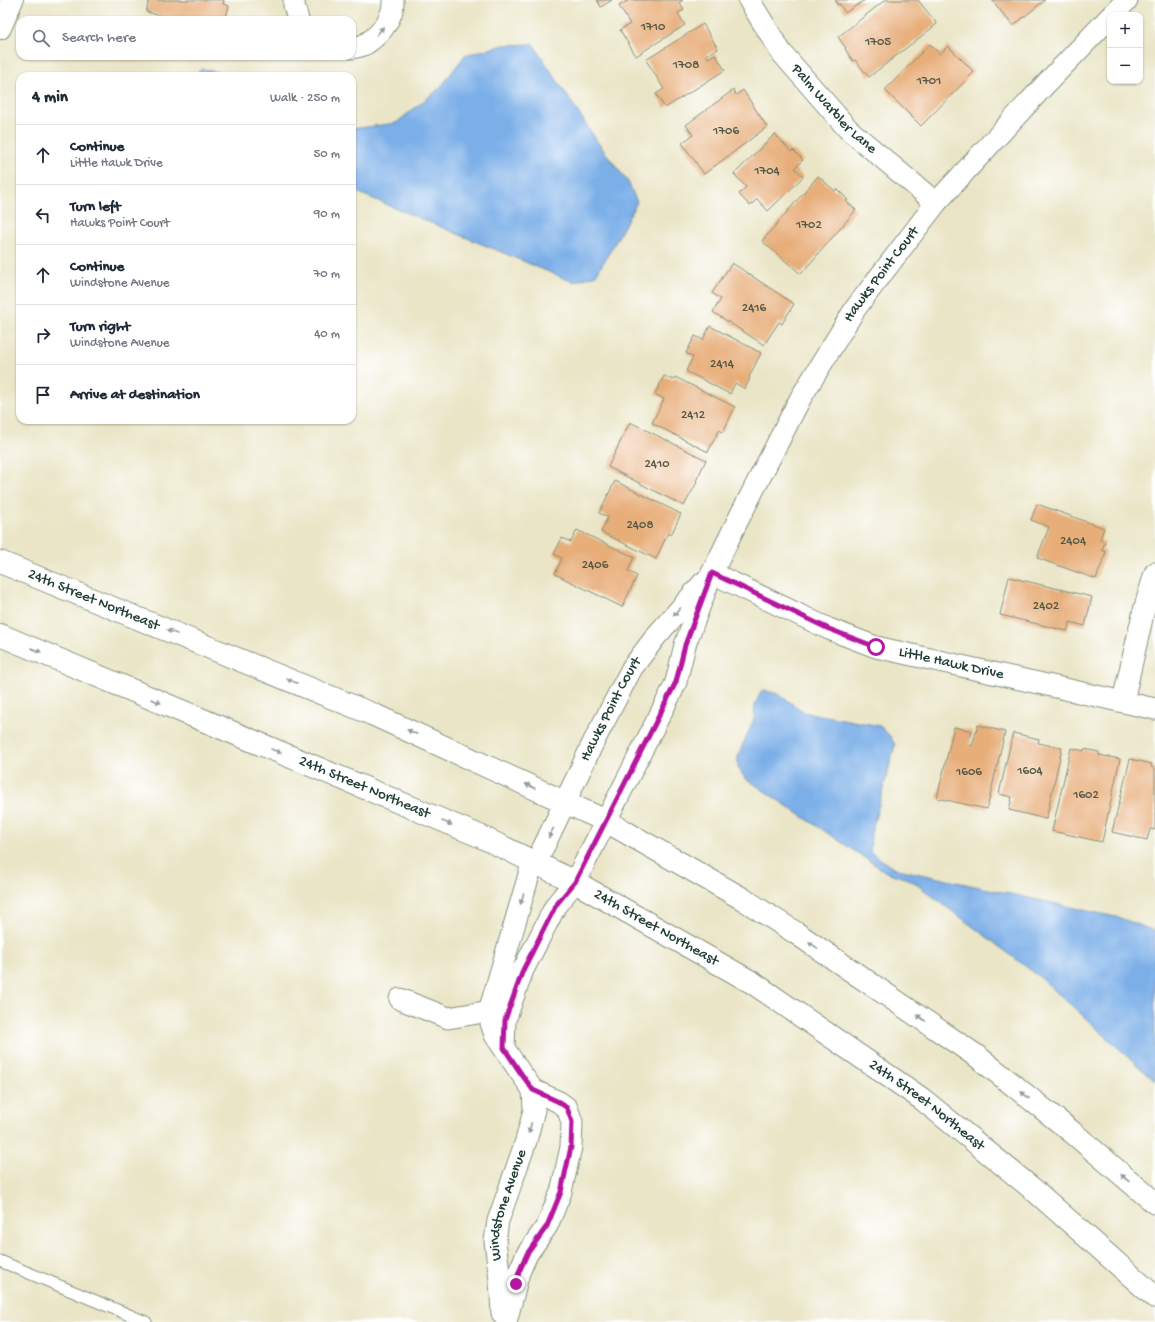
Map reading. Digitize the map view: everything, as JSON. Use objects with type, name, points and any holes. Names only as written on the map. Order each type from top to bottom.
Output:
[{"type":"street","points":[[0,28],[12,0]]},
{"type":"street","points":[[294,0],[297,16]]},
{"type":"street","points":[[356,47],[366,44],[380,34],[389,19],[393,0]]},
{"type":"street","name":"Palm Warbler Lane","points":[[749,0],[781,52],[848,129],[936,203]]},
{"type":"street","points":[[1115,12],[1127,0]]},
{"type":"street","name":"Hawks Point Court","points":[[575,882],[676,682],[685,645],[712,573],[800,398],[855,308],[936,203],[1107,20]]},
{"type":"street","name":"24th Street Northeast","points":[[0,562],[372,714],[606,821],[743,899],[796,933],[978,1057],[1072,1132],[1155,1203]]},
{"type":"street","name":"Hawks Point Court","points":[[534,862],[632,668],[657,635],[712,573]]},
{"type":"street","name":"Little Hawk Drive","points":[[712,573],[829,629],[876,647],[1155,709]]},
{"type":"street","points":[[1123,701],[1144,610],[1155,573]]},
{"type":"street","name":"24th Street Northeast","points":[[0,635],[482,837],[575,882],[753,983],[922,1100],[1034,1190],[1155,1297]]},
{"type":"street","points":[[533,1090],[495,1034],[491,1023],[490,1008],[534,862]]},
{"type":"street","points":[[504,1048],[505,1020],[523,970],[556,905],[575,882]]},
{"type":"street","points":[[400,999],[448,1018],[490,1011]]},
{"type":"street","name":"Windstone Avenue","points":[[502,1322],[500,1280],[495,1241],[498,1221],[526,1141],[534,1110],[533,1090],[559,1102],[567,1108],[572,1122],[571,1147],[561,1192],[547,1226],[527,1254],[519,1272],[506,1322]]},
{"type":"lane","points":[[0,1261],[146,1322]]},
{"type":"water","points":[[533,44],[599,144],[628,182],[637,202],[596,275],[573,282],[356,192],[356,128],[396,123],[440,88],[465,55],[504,45]]},
{"type":"water","points":[[202,69],[217,72],[198,72]]},
{"type":"water","points":[[762,690],[778,694],[804,712],[880,726],[890,736],[895,745],[871,834],[870,852],[893,868],[1120,918],[1155,931],[1155,1081],[1041,978],[911,880],[886,872],[745,778],[738,768],[738,756],[754,719],[755,705]]},
{"type":"building","points":[[149,0],[224,0],[223,4],[229,6],[226,16],[162,16],[146,12]]},
{"type":"building","points":[[597,0],[612,0],[601,7]]},
{"type":"building","points":[[629,0],[683,0],[679,3],[684,10],[678,13],[685,25],[636,56],[620,30],[630,24],[619,6]]},
{"type":"building","points":[[835,0],[865,0],[845,13],[840,4],[838,5]]},
{"type":"building","points":[[885,0],[918,0],[937,24],[869,77],[855,60],[853,61],[838,37]]},
{"type":"building","points":[[992,0],[1045,0],[1013,26]]},
{"type":"building","points":[[703,24],[718,49],[706,55],[708,58],[715,54],[725,70],[665,108],[656,94],[664,89],[646,60]]},
{"type":"building","points":[[930,44],[940,54],[948,46],[974,72],[921,126],[885,90]]},
{"type":"building","points":[[733,90],[736,95],[743,90],[767,127],[704,174],[682,143],[693,135],[686,125]]},
{"type":"building","points":[[775,134],[791,152],[793,150],[803,160],[795,168],[803,177],[768,211],[757,199],[750,206],[739,194],[746,187],[734,174]]},
{"type":"building","points":[[818,176],[835,191],[837,189],[848,200],[846,201],[856,210],[801,274],[762,241]]},
{"type":"building","points":[[732,263],[794,304],[782,324],[779,322],[764,345],[713,312],[721,299],[712,293]]},
{"type":"building","points":[[710,326],[761,353],[749,377],[750,378],[745,389],[735,383],[730,394],[686,371],[693,357],[686,353],[695,336],[703,340]]},
{"type":"building","points":[[664,376],[673,380],[675,377],[735,407],[723,432],[719,430],[708,452],[652,423],[664,399],[655,394]]},
{"type":"building","points":[[630,422],[706,460],[696,481],[697,482],[684,506],[608,467]]},
{"type":"building","points":[[615,481],[681,514],[671,535],[668,533],[656,559],[601,532],[608,517],[599,513]]},
{"type":"building","points":[[1037,504],[1104,528],[1100,540],[1105,542],[1102,550],[1106,552],[1096,579],[1037,558],[1049,527],[1031,520]]},
{"type":"building","points":[[577,530],[634,557],[628,571],[637,576],[622,607],[555,574],[562,558],[554,554],[562,538],[571,542]]},
{"type":"building","points":[[1009,577],[1092,597],[1085,626],[1070,622],[1067,631],[1000,615]]},
{"type":"building","points":[[978,725],[1005,732],[987,809],[937,798],[954,727],[972,731],[969,745],[972,746]]},
{"type":"building","points":[[1013,733],[1039,739],[1038,743],[1062,748],[1046,819],[1009,810],[1012,797],[999,794]]},
{"type":"building","points":[[1071,748],[1099,752],[1099,755],[1120,759],[1102,842],[1052,831]]},
{"type":"building","points":[[1130,759],[1152,764],[1151,767],[1155,768],[1155,830],[1150,829],[1147,840],[1112,832]]},
{"type":"route","points":[[516,1284],[519,1272],[527,1254],[547,1226],[561,1192],[571,1147],[572,1122],[567,1108],[559,1102],[533,1090],[504,1048],[505,1020],[508,1009],[523,970],[556,905],[575,882],[672,691],[676,682],[685,645],[712,573],[829,629],[876,647]]}]
